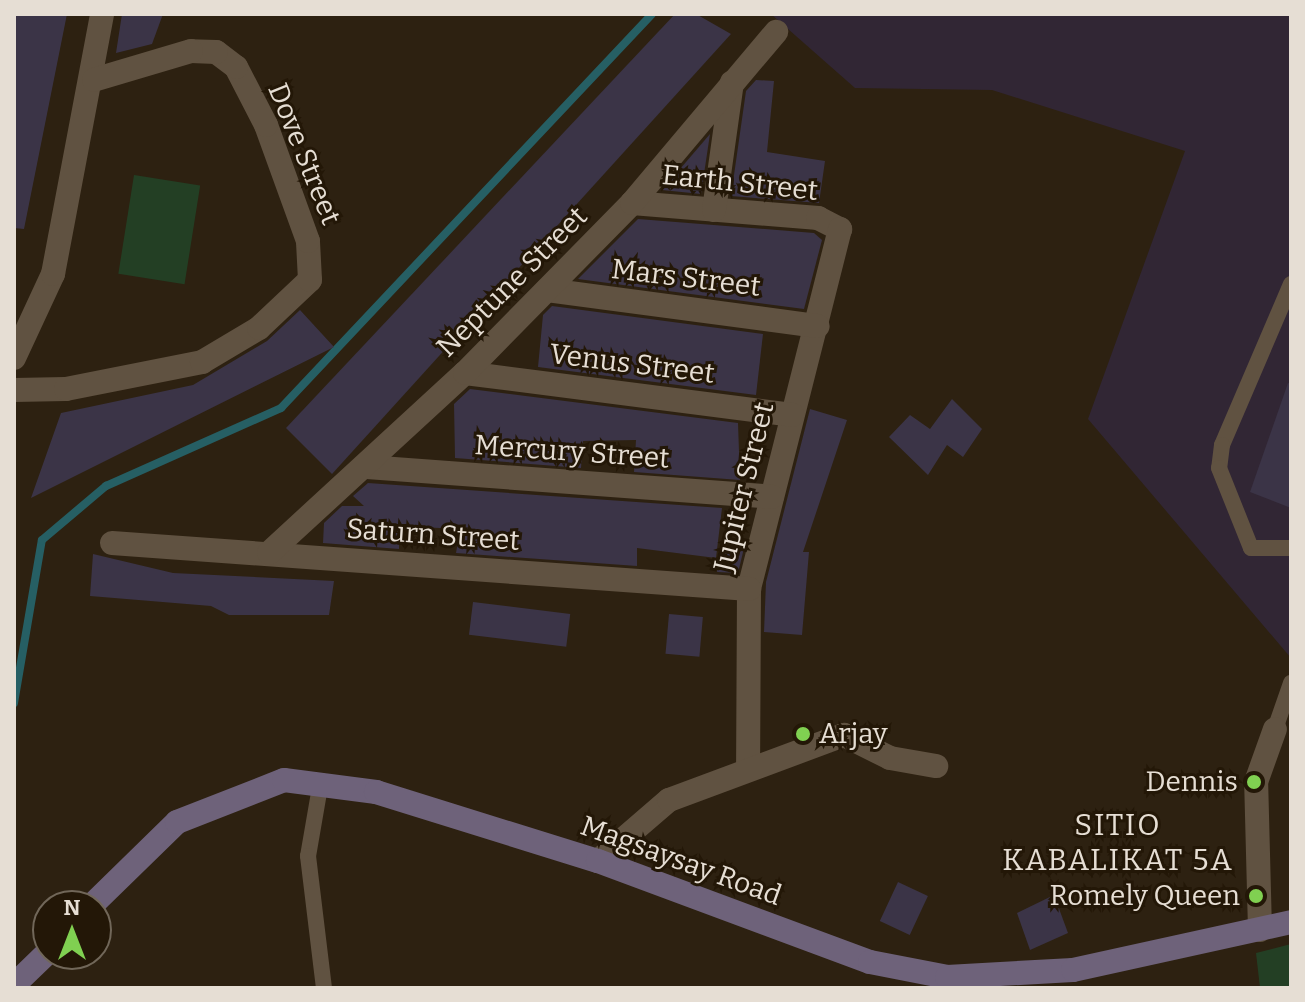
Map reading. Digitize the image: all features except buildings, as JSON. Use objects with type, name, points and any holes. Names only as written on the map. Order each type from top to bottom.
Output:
[{"type":"main road","name":"Magsaysay Road","points":[[106,890],[142,851],[207,804],[284,780],[321,781],[598,861],[870,962],[947,977],[1073,970],[1291,922]]},
{"type":"main road","points":[[14,985],[32,968]]},
{"type":"street","points":[[14,358],[53,274],[94,80],[102,14]]},
{"type":"street","name":"Neptune Street","points":[[269,553],[367,467],[465,373],[632,203],[776,32]]},
{"type":"street","name":"Dove Street","points":[[14,390],[66,389],[202,362],[259,328],[310,280],[308,241],[266,125],[236,67],[216,52],[191,51],[94,80]]},
{"type":"street","points":[[714,210],[732,82]]},
{"type":"street","name":"Earth Street","points":[[632,203],[818,218],[840,229]]},
{"type":"street","name":"Jupiter Street","points":[[748,766],[749,589],[792,415],[818,326],[840,229]]},
{"type":"street","name":"Mars Street","points":[[547,290],[818,326]]},
{"type":"street","name":"Venus Street","points":[[465,373],[792,415]]},
{"type":"street","name":"Mercury Street","points":[[367,467],[772,497]]},
{"type":"street","name":"Saturn Street","points":[[112,543],[749,589]]},
{"type":"street","points":[[1260,930],[1256,782],[1275,729]]},
{"type":"street","points":[[598,861],[669,800],[748,766],[849,734],[890,758],[936,766]]},
{"type":"lane","points":[[1291,284],[1222,445],[1219,468],[1251,548],[1291,548]]},
{"type":"lane","points":[[1275,729],[1291,683]]},
{"type":"lane","points":[[321,781],[308,856],[324,988]]},
{"type":"shaded area","points":[[771,14],[1291,14],[1291,658],[1088,419],[1185,151],[992,90],[855,88]]},
{"type":"green space","points":[[134,175],[200,185],[185,284],[118,274]]},
{"type":"green space","points":[[1291,944],[1291,988],[1260,988],[1256,953]]},
{"type":"waterway","points":[[14,703],[42,540],[106,486],[281,408],[652,14]]},
{"type":"place","name":"Arjay","points":[[803,734]]},
{"type":"place","name":"Dennis","points":[[1254,782]]},
{"type":"place","name":"Romely Queen","points":[[1256,896]]},
{"type":"district","name":"SITIO KABALIKAT 5A","points":[[1118,842]]}]
